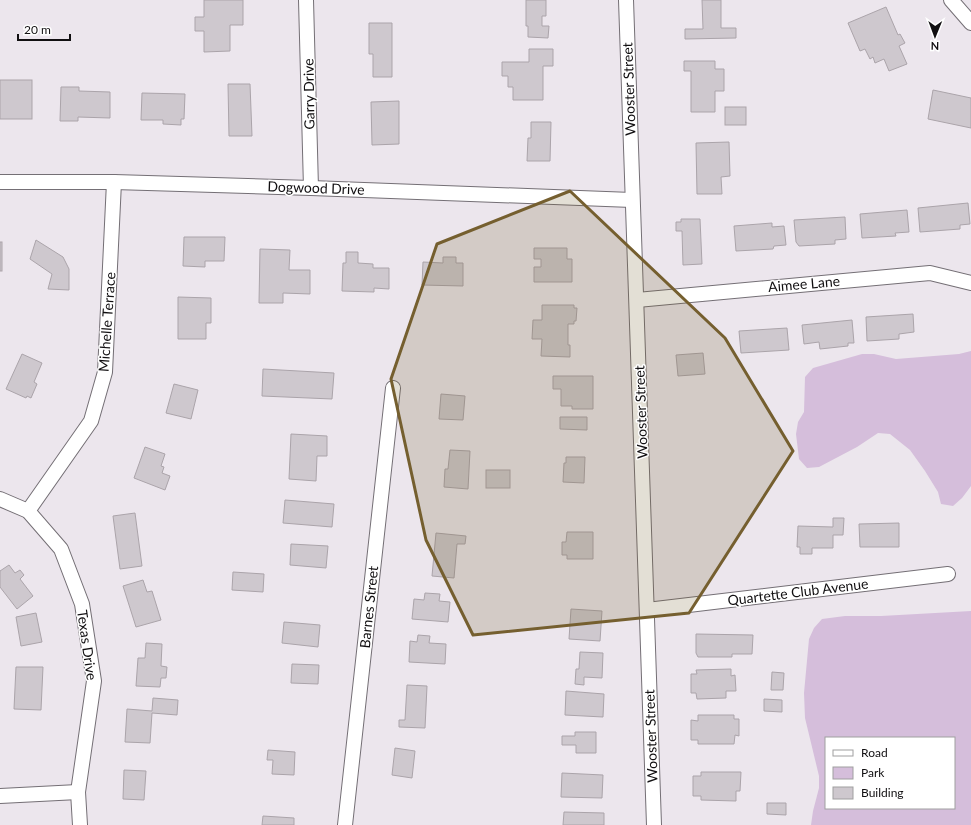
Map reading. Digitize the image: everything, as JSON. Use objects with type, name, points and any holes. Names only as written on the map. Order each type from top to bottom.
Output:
[{"type":"street","name":"Garry Drive","points":[[306,0],[311,188]]},
{"type":"street","name":"Wooster Street","points":[[626,0],[654,825]]},
{"type":"street","points":[[951,0],[971,23]]},
{"type":"street","name":"Dogwood Drive","points":[[0,182],[114,182],[632,200]]},
{"type":"street","name":"Michelle Terrace","points":[[28,511],[91,421],[105,372],[114,182]]},
{"type":"street","name":"Aimee Lane","points":[[637,300],[930,273],[971,283]]},
{"type":"street","name":"Barnes Street","points":[[345,825],[393,388]]},
{"type":"street","name":"Texas Drive","points":[[0,499],[28,511],[62,549],[82,604],[94,681],[78,792],[80,825]]},
{"type":"street","name":"Quartette Club Avenue","points":[[647,610],[948,574]]},
{"type":"street","points":[[0,796],[78,792]]},
{"type":"highlighted area","points":[[570,191],[725,338],[793,451],[689,613],[473,635],[426,540],[391,379],[437,244]]},
{"type":"green space","points":[[971,351],[971,486],[962,498],[953,506],[941,504],[938,492],[910,450],[890,434],[878,433],[857,447],[819,467],[807,468],[799,459],[796,434],[798,422],[804,412],[805,377],[813,368],[862,354],[874,354],[896,359],[959,354]]},
{"type":"green space","points":[[971,611],[971,825],[811,825],[819,788],[819,776],[805,718],[804,693],[809,639],[814,628],[822,619],[845,616],[881,616]]},
{"type":"building","points":[[204,0],[243,0],[243,25],[230,25],[230,51],[204,52],[204,31],[195,31],[195,17],[204,17]]},
{"type":"building","points":[[526,0],[546,0],[546,16],[542,16],[542,26],[549,26],[548,38],[528,37],[528,26],[526,26]]},
{"type":"building","points":[[702,0],[721,0],[721,28],[736,28],[736,38],[685,39],[685,29],[703,29]]},
{"type":"building","points":[[886,7],[898,35],[900,34],[905,43],[899,46],[907,64],[889,71],[884,59],[875,63],[873,57],[870,59],[865,49],[860,51],[848,23]]},
{"type":"building","points":[[369,23],[392,23],[392,77],[373,77],[373,54],[369,54]]},
{"type":"building","points":[[529,49],[553,49],[553,66],[543,66],[543,100],[513,100],[513,87],[508,87],[508,76],[502,76],[502,62],[529,62]]},
{"type":"building","points":[[684,61],[715,61],[715,69],[724,69],[724,91],[715,91],[715,112],[691,112],[691,71],[684,71]]},
{"type":"building","points":[[0,80],[32,80],[32,119],[0,119]]},
{"type":"building","points":[[228,84],[250,84],[252,136],[229,136]]},
{"type":"building","points":[[61,87],[79,87],[79,91],[110,92],[110,118],[78,117],[78,121],[60,121]]},
{"type":"building","points":[[933,90],[971,98],[971,128],[928,119]]},
{"type":"building","points":[[142,93],[185,94],[184,119],[181,119],[181,125],[163,124],[163,120],[141,120]]},
{"type":"building","points":[[399,101],[399,144],[372,145],[371,102]]},
{"type":"building","points":[[725,107],[746,107],[746,125],[725,125]]},
{"type":"building","points":[[531,122],[551,122],[550,161],[527,161],[528,138],[531,138]]},
{"type":"building","points":[[729,142],[730,176],[721,177],[722,194],[697,194],[696,143]]},
{"type":"building","points":[[968,203],[970,224],[960,225],[960,229],[920,232],[918,208]]},
{"type":"building","points":[[907,210],[909,232],[895,233],[896,236],[862,238],[860,214]]},
{"type":"building","points":[[845,217],[846,239],[835,240],[835,244],[799,246],[796,242],[794,220]]},
{"type":"building","points":[[681,219],[700,219],[702,264],[683,265],[682,231],[676,231],[676,222],[681,222]]},
{"type":"building","points":[[772,223],[772,227],[784,226],[786,245],[774,246],[773,249],[736,251],[734,226]]},
{"type":"building","points":[[184,237],[225,237],[224,261],[205,261],[205,267],[183,266]]},
{"type":"building","points":[[36,240],[63,257],[69,269],[69,290],[48,289],[52,274],[30,259]]},
{"type":"building","points":[[0,242],[2,242],[2,271],[0,271]]},
{"type":"building","points":[[534,248],[567,248],[567,259],[572,259],[572,282],[534,282],[534,267],[541,267],[541,259],[534,259]]},
{"type":"building","points":[[260,249],[290,250],[289,270],[310,270],[310,294],[283,293],[283,303],[259,303]]},
{"type":"building","points":[[346,252],[358,252],[358,263],[373,264],[373,268],[389,268],[389,289],[374,288],[374,292],[342,291],[343,263],[346,263]]},
{"type":"building","points":[[443,257],[456,257],[456,263],[463,263],[463,286],[422,285],[423,262],[443,263]]},
{"type":"building","points":[[178,297],[211,298],[211,323],[206,323],[206,339],[178,339]]},
{"type":"building","points":[[542,305],[574,305],[574,308],[577,308],[576,321],[574,321],[574,324],[568,324],[568,345],[570,345],[570,357],[541,356],[542,339],[532,339],[533,320],[542,320]]},
{"type":"building","points":[[913,314],[914,332],[899,334],[899,339],[867,341],[866,317]]},
{"type":"building","points":[[852,320],[854,343],[848,343],[848,346],[820,349],[819,342],[804,344],[802,325]]},
{"type":"building","points":[[787,328],[789,350],[741,353],[739,331]]},
{"type":"building","points":[[703,353],[705,374],[678,376],[676,355]]},
{"type":"building","points":[[22,354],[42,363],[34,382],[37,384],[31,398],[27,396],[26,398],[6,389]]},
{"type":"building","points":[[263,369],[334,373],[332,399],[262,396]]},
{"type":"building","points":[[553,376],[593,376],[593,409],[572,409],[572,406],[561,406],[561,389],[553,389]]},
{"type":"building","points":[[174,384],[198,390],[191,419],[166,413]]},
{"type":"building","points":[[441,394],[465,396],[463,420],[439,419]]},
{"type":"building","points":[[560,417],[587,417],[587,430],[560,429]]},
{"type":"building","points":[[291,434],[327,436],[327,456],[317,456],[316,481],[289,479]]},
{"type":"building","points":[[145,447],[165,454],[161,466],[164,467],[162,473],[170,476],[165,490],[134,478]]},
{"type":"building","points":[[450,450],[470,451],[468,489],[444,487],[445,469],[448,469]]},
{"type":"building","points":[[566,457],[585,457],[584,483],[563,482],[564,463],[566,463]]},
{"type":"building","points":[[486,470],[510,470],[510,488],[486,488]]},
{"type":"building","points":[[285,500],[334,504],[332,527],[283,523]]},
{"type":"building","points":[[135,513],[142,566],[120,569],[113,516]]},
{"type":"building","points":[[833,518],[844,518],[843,535],[833,535],[833,548],[812,548],[812,554],[800,554],[800,547],[797,547],[798,526],[833,527]]},
{"type":"building","points":[[899,523],[899,547],[860,547],[859,524]]},
{"type":"building","points":[[567,532],[593,532],[593,559],[567,559],[567,555],[562,555],[562,542],[566,542]]},
{"type":"building","points":[[436,533],[466,536],[465,544],[457,544],[454,578],[432,576]]},
{"type":"building","points":[[291,544],[328,546],[326,568],[290,565]]},
{"type":"building","points":[[9,565],[15,573],[20,570],[24,575],[20,579],[33,596],[17,609],[0,587],[0,571]]},
{"type":"building","points":[[233,572],[264,574],[263,592],[232,590]]},
{"type":"building","points":[[143,580],[147,592],[152,591],[161,620],[136,627],[123,586]]},
{"type":"building","points":[[425,593],[440,594],[439,601],[450,602],[448,622],[412,619],[414,599],[424,600]]},
{"type":"building","points":[[571,609],[602,611],[600,641],[569,639]]},
{"type":"building","points":[[36,613],[42,642],[21,646],[16,617]]},
{"type":"building","points":[[284,622],[320,625],[318,647],[282,643]]},
{"type":"building","points":[[696,634],[753,635],[752,654],[732,654],[732,657],[698,657],[696,653]]},
{"type":"building","points":[[418,635],[430,636],[429,643],[446,644],[445,664],[409,662],[410,641],[417,642]]},
{"type":"building","points":[[146,643],[162,644],[161,666],[167,667],[166,678],[161,678],[160,687],[136,686],[138,658],[145,658]]},
{"type":"building","points":[[580,652],[603,653],[602,678],[584,677],[584,685],[575,684],[576,669],[579,669]]},
{"type":"building","points":[[292,664],[319,665],[318,684],[291,683]]},
{"type":"building","points":[[16,667],[43,667],[41,710],[14,709]]},
{"type":"building","points":[[731,669],[731,676],[735,675],[736,691],[726,691],[726,698],[697,699],[696,693],[691,693],[691,674],[697,674],[696,670]]},
{"type":"building","points":[[772,672],[784,673],[783,690],[771,690]]},
{"type":"building","points":[[407,685],[427,686],[425,728],[399,727],[399,720],[405,720]]},
{"type":"building","points":[[566,691],[604,694],[603,717],[565,715]]},
{"type":"building","points":[[153,698],[178,700],[177,715],[152,713],[150,743],[125,742],[127,709],[152,711]]},
{"type":"building","points":[[764,699],[782,700],[782,712],[764,711]]},
{"type":"building","points":[[698,715],[734,715],[734,719],[739,719],[739,736],[735,735],[734,744],[698,744],[698,740],[691,740],[691,720],[698,721]]},
{"type":"building","points":[[575,732],[596,732],[596,753],[576,753],[576,745],[562,745],[562,736],[575,736]]},
{"type":"building","points":[[395,748],[415,751],[412,778],[392,775]]},
{"type":"building","points":[[268,750],[295,752],[294,775],[272,774],[273,760],[267,760]]},
{"type":"building","points":[[124,770],[146,771],[144,800],[123,799]]},
{"type":"building","points":[[701,772],[741,772],[740,791],[736,791],[736,801],[701,800],[701,796],[693,796],[693,776],[701,776]]},
{"type":"building","points":[[562,773],[603,775],[602,798],[561,797]]},
{"type":"building","points":[[767,803],[786,803],[786,815],[767,814]]},
{"type":"building","points":[[564,812],[604,813],[604,825],[563,825]]},
{"type":"building","points":[[263,816],[294,818],[294,825],[262,825]]}]
